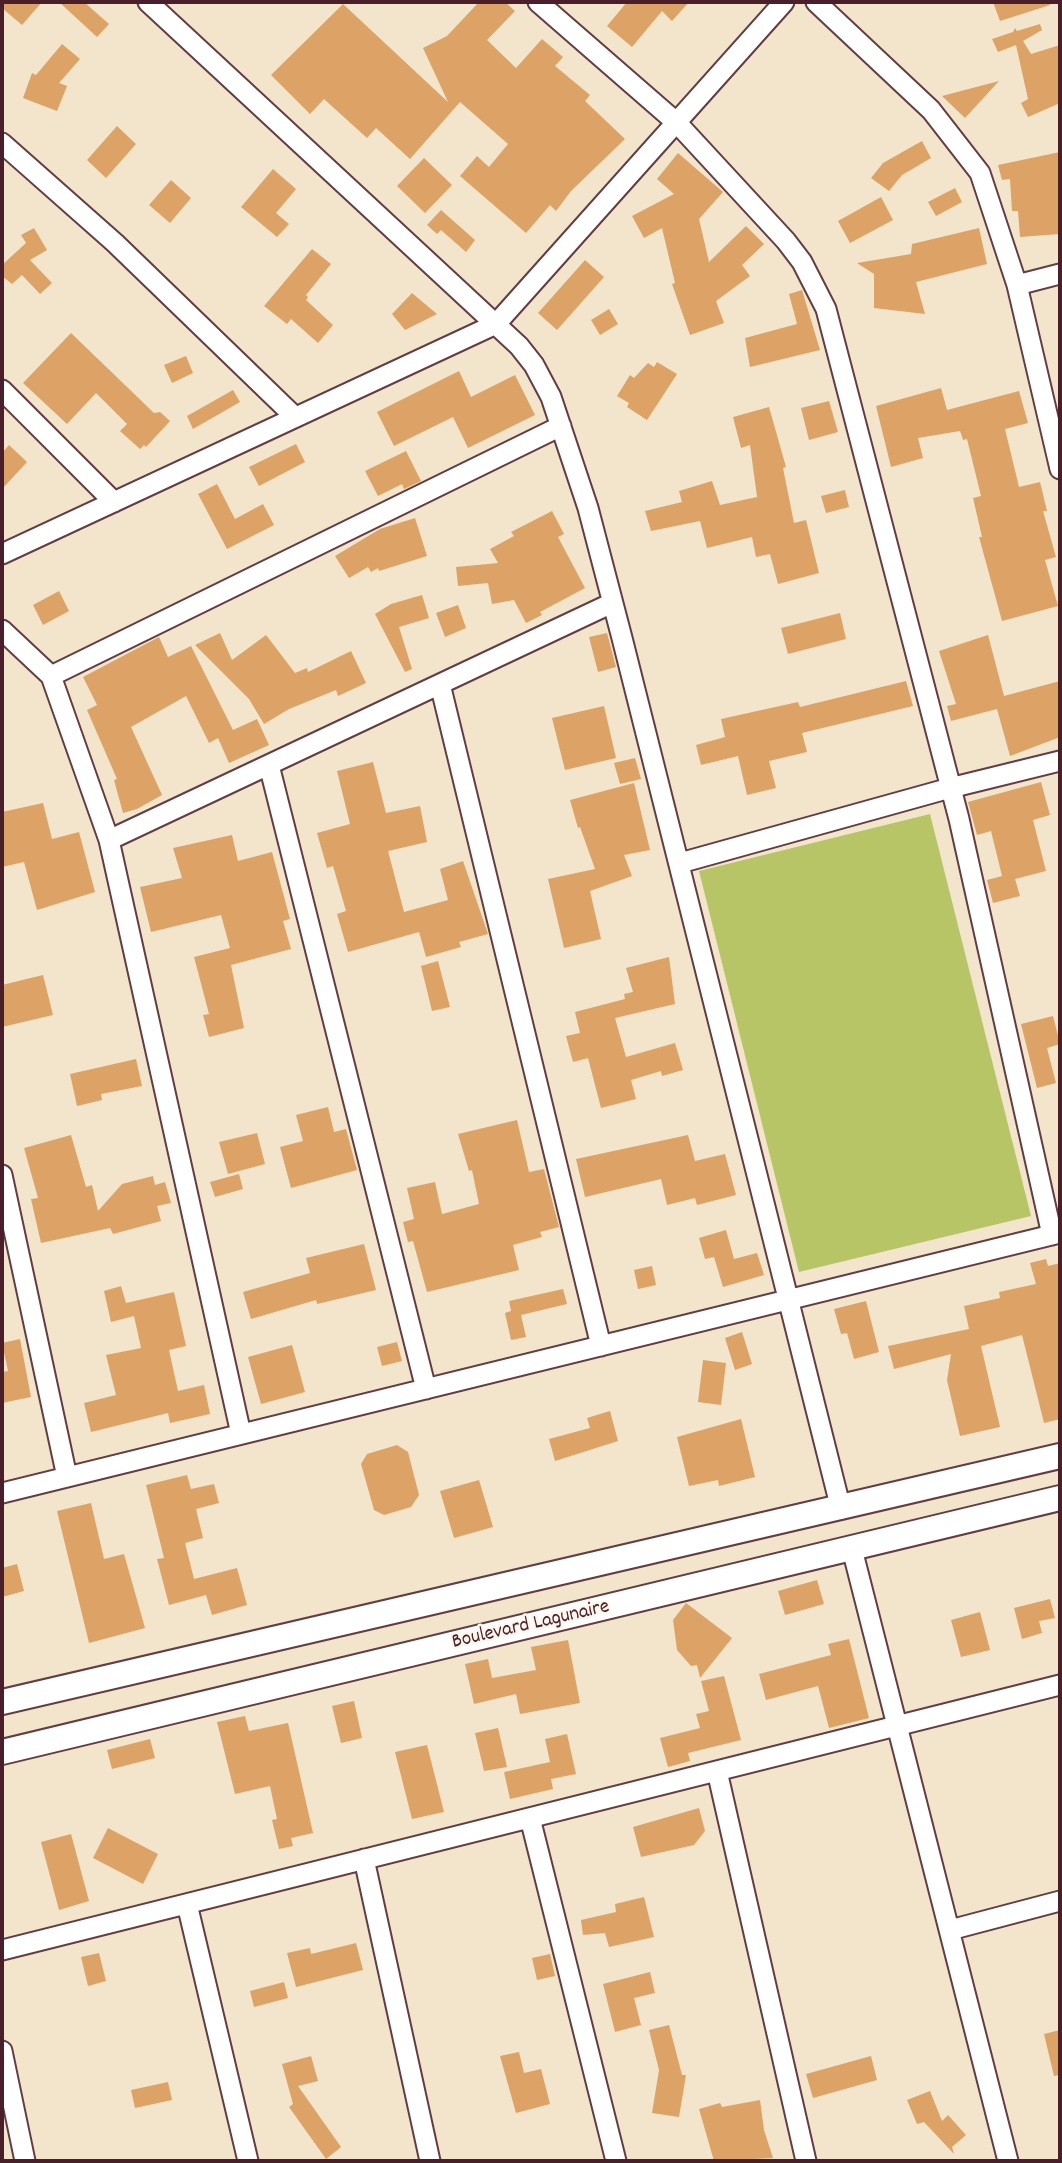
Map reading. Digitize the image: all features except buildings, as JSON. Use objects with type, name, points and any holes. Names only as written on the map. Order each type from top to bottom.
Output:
[{"type":"main road","points":[[2,1702],[1060,1456]]},
{"type":"main road","name":"Boulevard Lagunaire","points":[[2,1752],[1060,1498]]},
{"type":"street","points":[[148,2],[496,324],[534,365],[561,426],[588,509],[680,863],[841,1509]]},
{"type":"street","points":[[2,1493],[1056,1234],[950,788],[826,310],[802,262],[786,241],[677,123],[538,2]]},
{"type":"street","points":[[2,554],[496,324],[783,2]]},
{"type":"street","points":[[816,2],[931,110],[980,173],[1017,285],[1060,469]]},
{"type":"street","points":[[2,143],[115,243],[295,418]]},
{"type":"street","points":[[1017,285],[1060,274]]},
{"type":"street","points":[[2,390],[114,502]]},
{"type":"street","points":[[51,676],[561,426]]},
{"type":"street","points":[[109,840],[612,603]]},
{"type":"street","points":[[2,630],[51,676],[109,840],[242,1434]]},
{"type":"street","points":[[440,684],[601,1346]]},
{"type":"street","points":[[680,863],[950,788],[1060,761]]},
{"type":"street","points":[[269,765],[426,1389]]},
{"type":"street","points":[[2,1175],[66,1477]]},
{"type":"street","points":[[852,1549],[1008,2161]]},
{"type":"street","points":[[2,1950],[1060,1685]]},
{"type":"street","points":[[717,1771],[806,2161]]},
{"type":"street","points":[[530,1818],[616,2161]]},
{"type":"street","points":[[364,1860],[430,2161]]},
{"type":"street","points":[[950,1930],[1060,1901]]},
{"type":"street","points":[[187,1904],[248,2161]]},
{"type":"street","points":[[2,2051],[24,2161]]},
{"type":"green space","points":[[930,814],[1031,1216],[799,1272],[699,871]]}]
